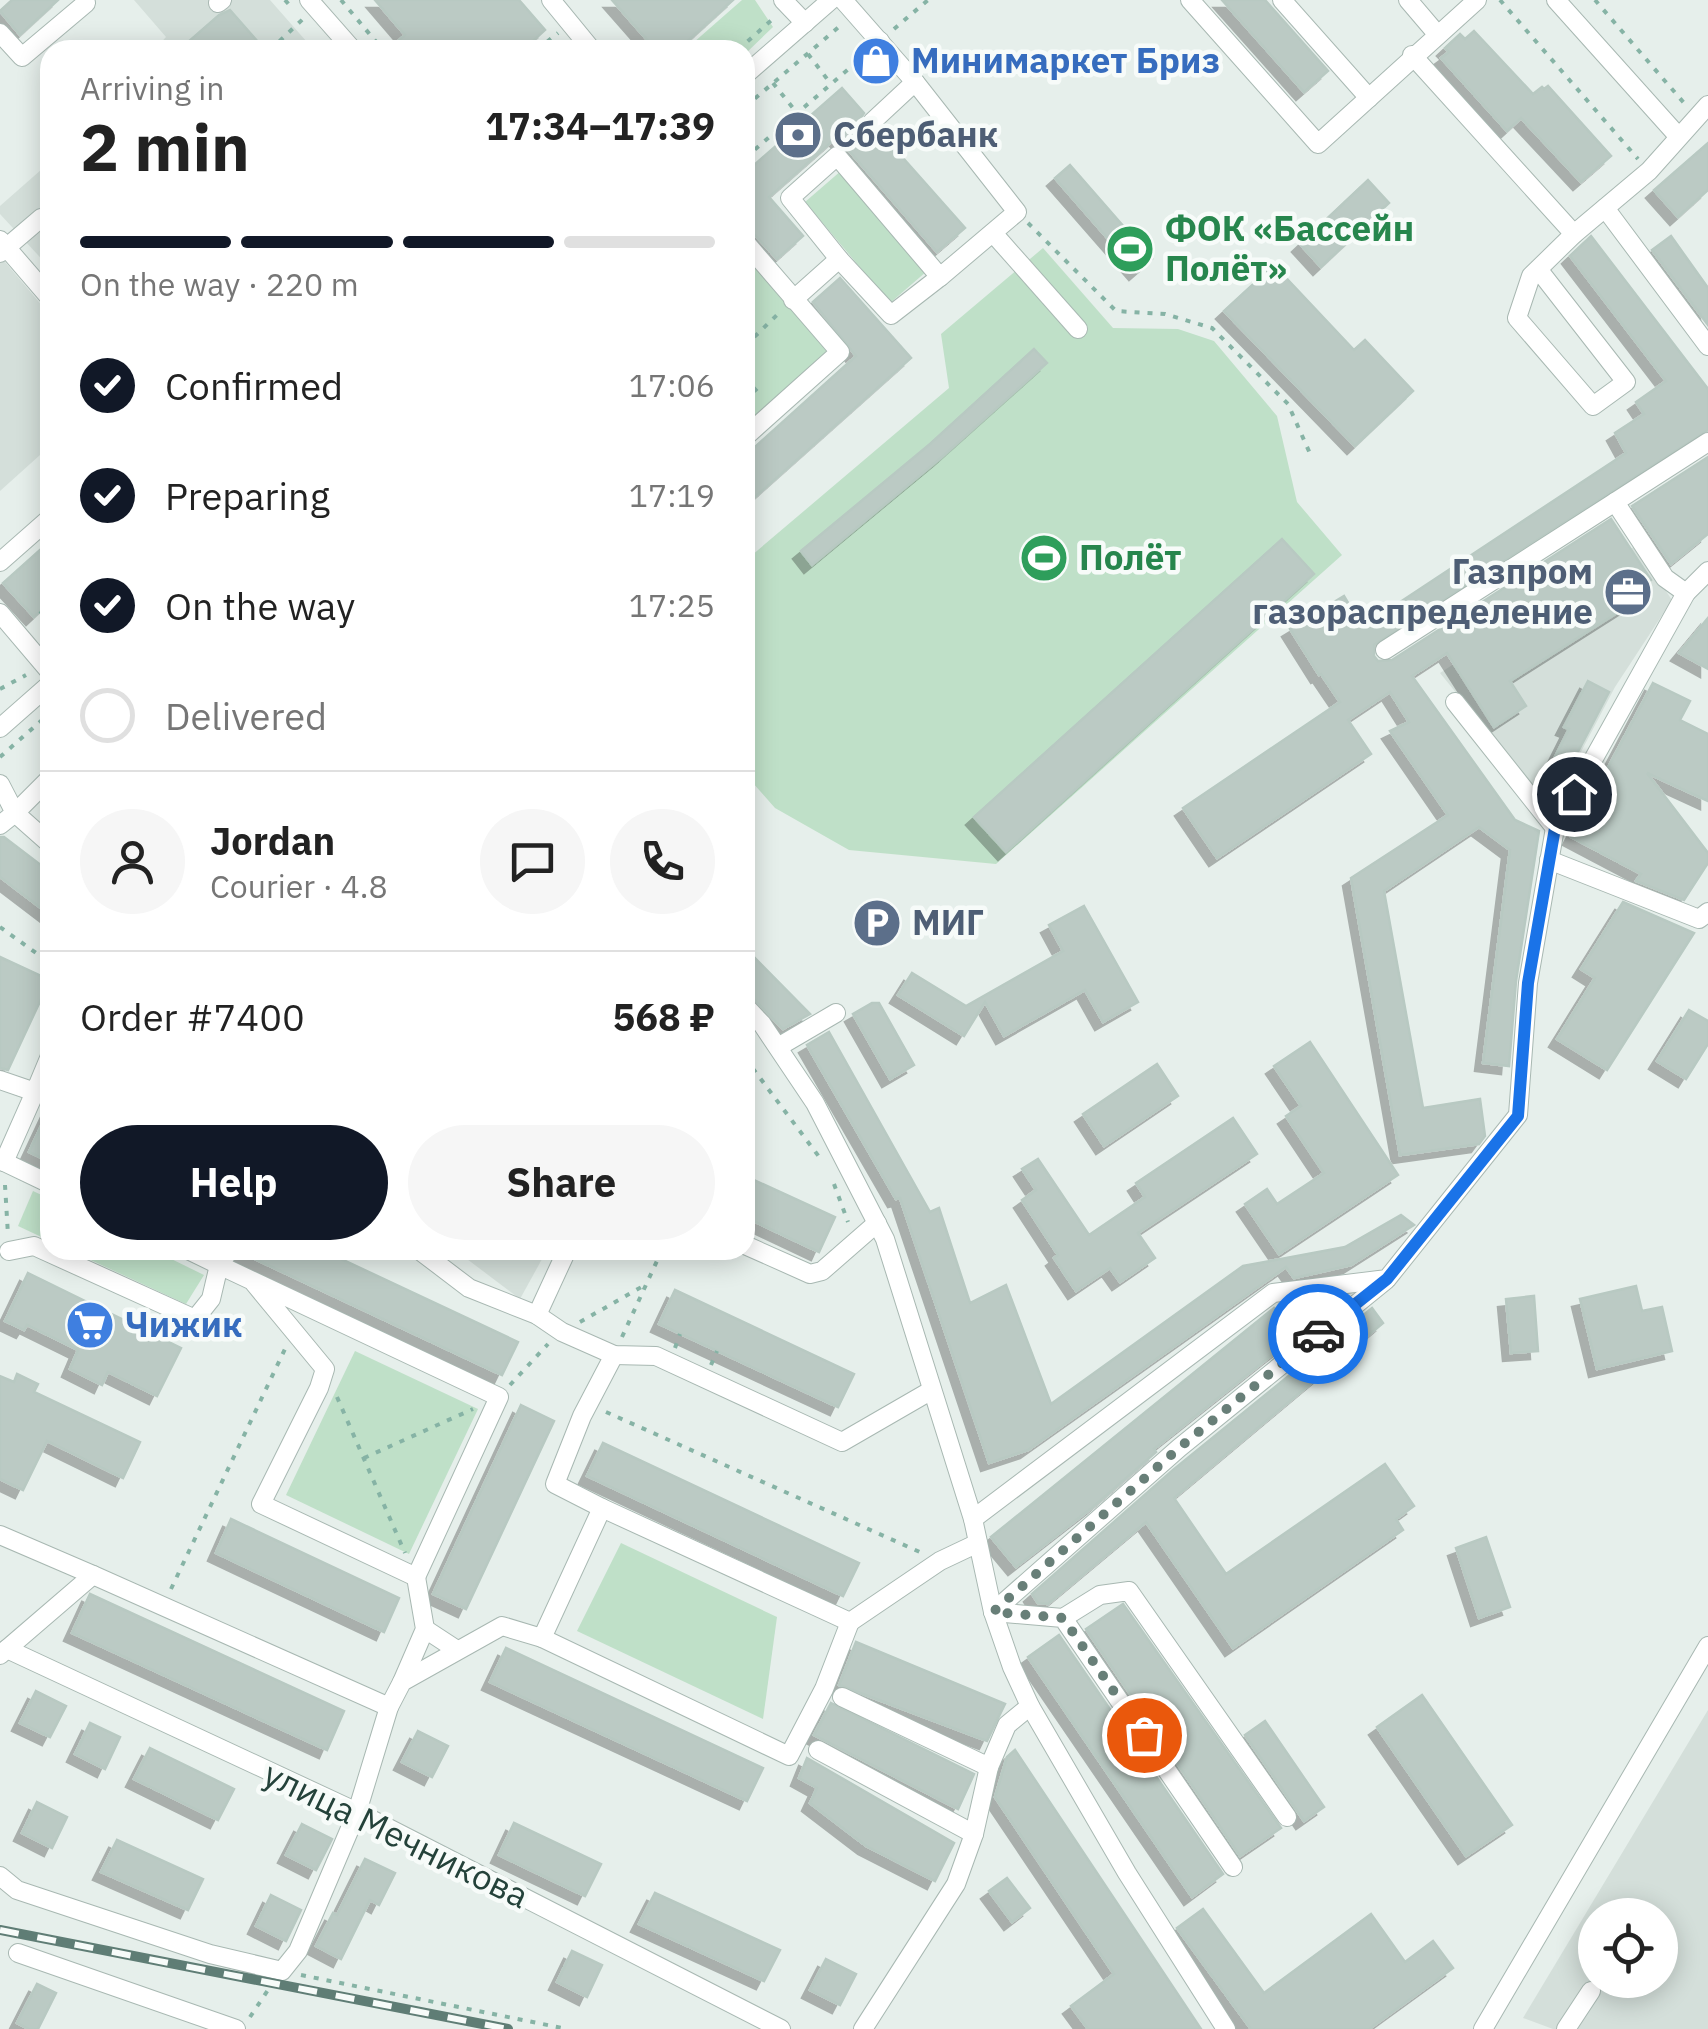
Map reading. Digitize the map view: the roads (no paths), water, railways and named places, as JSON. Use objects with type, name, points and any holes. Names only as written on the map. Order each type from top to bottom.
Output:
[{"type":"street","points":[[551,0],[583,40]]},
{"type":"street","points":[[755,66],[831,0]]},
{"type":"street","points":[[1190,0],[1318,144],[1477,0]]},
{"type":"street","points":[[1282,0],[1369,98]]},
{"type":"street","points":[[1408,0],[1437,34]]},
{"type":"street","points":[[1556,0],[1678,136]]},
{"type":"street","points":[[42,40],[86,3]]},
{"type":"street","points":[[786,3],[805,22]]},
{"type":"street","points":[[313,4],[344,40]]},
{"type":"street","points":[[849,7],[915,82],[1017,212],[940,277],[891,315],[790,198],[844,149],[940,277]]},
{"type":"street","points":[[0,33],[22,57],[40,42]]},
{"type":"street","points":[[863,56],[880,42]]},
{"type":"street","points":[[1412,55],[1574,234]]},
{"type":"street","points":[[872,122],[915,82]]},
{"type":"street","points":[[1538,269],[1626,382],[1593,406],[1517,318],[1532,276],[1538,269],[1574,234],[1649,171],[1702,110]]},
{"type":"street","points":[[1605,208],[1708,346]]},
{"type":"street","points":[[40,219],[2,247],[40,287]]},
{"type":"street","points":[[993,232],[1078,329]]},
{"type":"street","points":[[755,254],[840,352],[755,429]]},
{"type":"street","points":[[793,300],[839,259]]},
{"type":"street","points":[[1386,650],[1708,442]]},
{"type":"street","points":[[1615,502],[1665,578],[1686,594]]},
{"type":"street","points":[[0,562],[40,527]]},
{"type":"street","points":[[993,1612],[1179,1448],[1387,1279],[1518,1116],[1528,983],[1555,828],[1686,594],[1708,570]]},
{"type":"street","points":[[0,613],[40,660]]},
{"type":"street","points":[[1454,702],[1555,828]]},
{"type":"street","points":[[0,728],[40,704]]},
{"type":"street","points":[[0,784],[8,819],[40,838]]},
{"type":"street","points":[[8,819],[40,788]]},
{"type":"street","points":[[1549,860],[1699,919],[1708,912]]},
{"type":"street","points":[[778,1047],[836,1013]]},
{"type":"street","points":[[755,1018],[816,1103],[885,1238],[945,1422],[973,1519],[993,1612],[1030,1706],[1127,1873],[1226,2029]]},
{"type":"street","points":[[0,1080],[36,1092]]},
{"type":"street","points":[[40,1082],[2,1161],[40,1179]]},
{"type":"street","points":[[755,1249],[810,1274],[822,1271],[877,1223]]},
{"type":"street","points":[[9,1251],[34,1246],[40,1249]]},
{"type":"street","points":[[65,1260],[196,1319],[212,1299],[223,1260]]},
{"type":"street","points":[[227,1260],[254,1283],[325,1369],[261,1504],[416,1577]]},
{"type":"street","points":[[432,1260],[468,1288],[537,1315],[562,1332],[614,1355],[656,1356],[842,1442],[932,1390]]},
{"type":"street","points":[[537,1315],[562,1260]]},
{"type":"street","points":[[973,1519],[1274,1293],[1387,1279]]},
{"type":"street","points":[[0,1876],[17,1890],[210,1954],[282,1971],[298,1951],[357,1812],[389,1707],[424,1629],[416,1577],[499,1397],[254,1283]]},
{"type":"street","points":[[614,1355],[588,1404],[555,1484],[850,1622]]},
{"type":"street","points":[[542,1638],[602,1508]]},
{"type":"street","points":[[0,1534],[389,1707]]},
{"type":"street","points":[[402,1682],[502,1626],[542,1638],[790,1756],[824,1689],[850,1622],[940,1561],[978,1543]]},
{"type":"street","points":[[4,1652],[94,1575]]},
{"type":"street","points":[[993,1612],[1063,1618],[1100,1595],[1129,1592],[1287,1816]]},
{"type":"street","points":[[1063,1618],[1233,1867]]},
{"type":"street","points":[[424,1629],[457,1650]]},
{"type":"street","points":[[1484,2029],[1708,1646]]},
{"type":"street","name":"улица Мечникова","points":[[4,1652],[357,1812],[781,2029]]},
{"type":"street","points":[[842,1697],[989,1766]]},
{"type":"street","points":[[863,2029],[956,1884],[974,1834],[989,1766],[1007,1726],[1030,1706]]},
{"type":"street","points":[[818,1750],[974,1834]]},
{"type":"street","points":[[18,1953],[239,2029]]},
{"type":"street","points":[[1566,2029],[1587,1998]]},
{"type":"tunnel","points":[[850,142],[872,122]]},
{"type":"railway","points":[[0,1930],[508,2029]]},
{"type":"place","name":"Минимаркет Бриз","points":[[876,61]]},
{"type":"place","name":"Сбербанк","points":[[798,135]]},
{"type":"place","name":"ФОК «Бассейн Полёт»","points":[[1130,249]]},
{"type":"place","name":"Полёт","points":[[1044,558]]},
{"type":"place","name":"Газпром газораспределение","points":[[1628,592]]},
{"type":"place","name":"МИГ","points":[[877,923]]},
{"type":"place","name":"Чижик","points":[[90,1325]]}]
